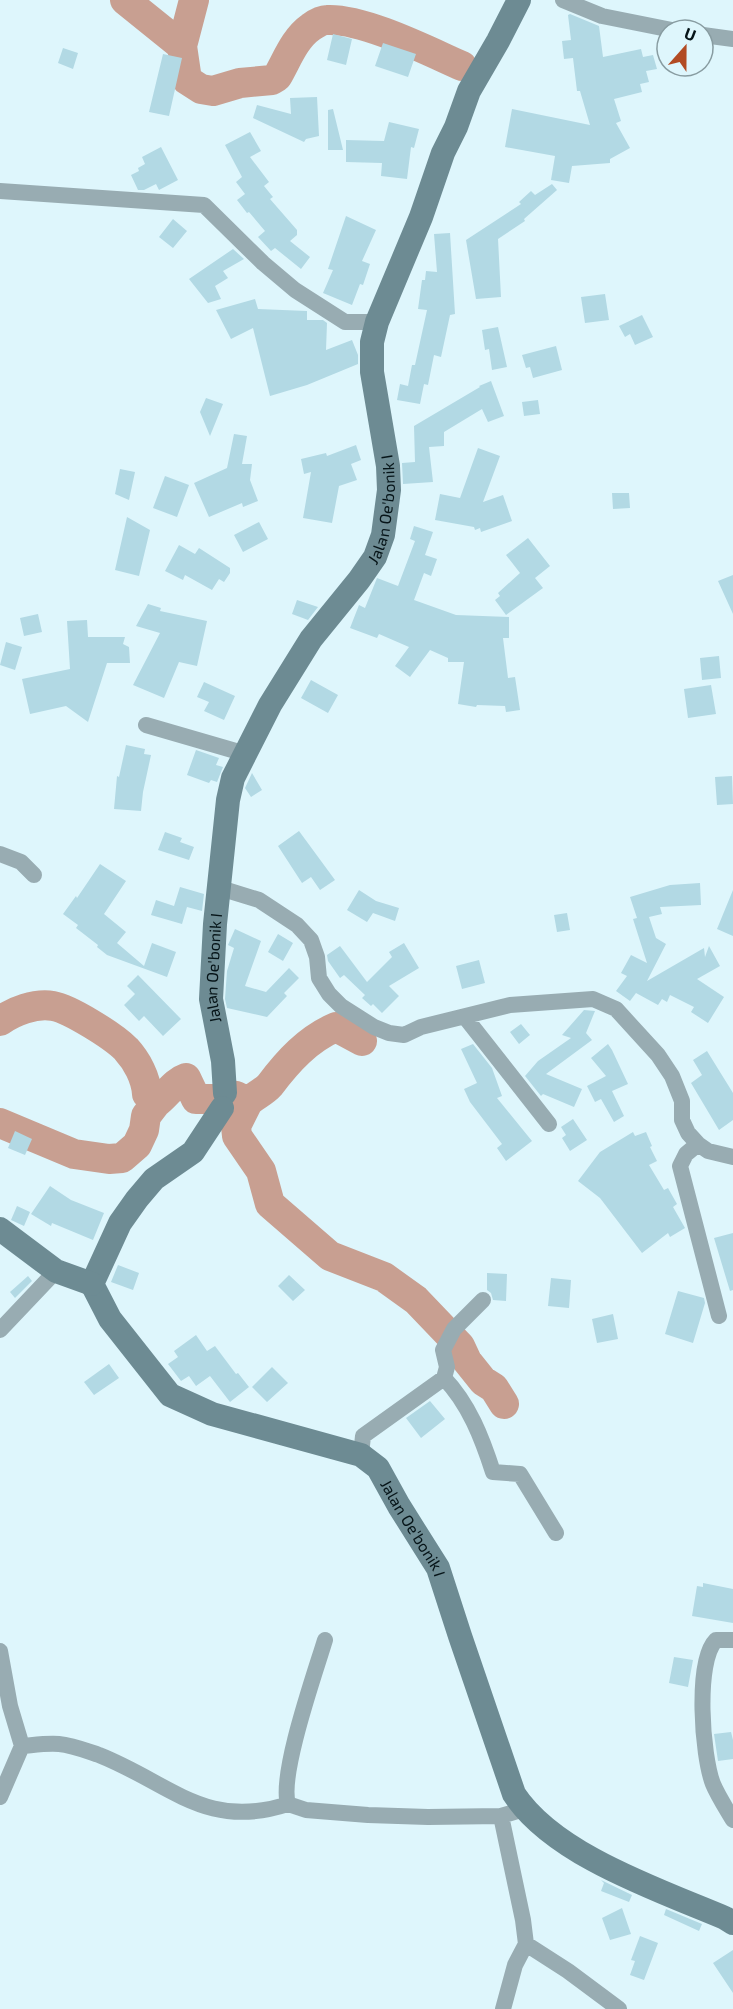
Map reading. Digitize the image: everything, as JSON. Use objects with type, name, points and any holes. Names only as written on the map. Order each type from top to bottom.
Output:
[{"type":"street","name":"Jalan Oe'bonik I","points":[[519,0],[469,91],[456,127],[443,153],[421,217],[377,322],[372,342],[372,372],[388,466],[389,490],[383,535],[375,557],[311,639],[270,705],[233,778],[228,800],[215,924],[211,999],[223,1061],[223,1100],[193,1152],[154,1179],[137,1199],[120,1223],[92,1284],[110,1319],[170,1395],[212,1414],[361,1455],[378,1468],[438,1568],[514,1794],[524,1809],[567,1844],[597,1862],[733,1923]]},
{"type":"street","points":[[563,0],[602,16],[655,27]]},
{"type":"street","points":[[715,37],[733,39]]},
{"type":"street","points":[[0,191],[204,205],[263,263],[295,290],[345,322],[377,322]]},
{"type":"street","points":[[146,726],[246,754]]},
{"type":"street","points":[[0,854],[21,862],[34,875]]},
{"type":"street","points":[[220,888],[259,900],[297,925],[311,940],[317,957],[319,978],[329,994],[341,1006],[374,1027],[389,1033],[404,1035],[422,1027],[510,1005],[593,999],[616,1010],[658,1055],[672,1076],[682,1101],[682,1120],[688,1133],[708,1151],[733,1157]]},
{"type":"street","points":[[465,1017],[549,1124]]},
{"type":"street","points":[[698,1144],[686,1154],[680,1166],[719,1317]]},
{"type":"street","points":[[0,1229],[56,1271],[92,1284]]},
{"type":"street","points":[[0,1330],[56,1271]]},
{"type":"street","points":[[361,1455],[363,1436],[444,1378],[447,1366],[443,1350],[454,1329],[483,1300]]},
{"type":"street","points":[[444,1378],[459,1394],[484,1444],[493,1472],[520,1474],[556,1533]]},
{"type":"street","points":[[288,1804],[287,1781],[298,1728],[325,1640]]},
{"type":"street","points":[[733,1640],[716,1640],[708,1652],[704,1681],[703,1734],[713,1784],[733,1820]]},
{"type":"street","points":[[0,1651],[10,1706],[22,1746],[0,1797]]},
{"type":"street","points":[[22,1746],[60,1744],[90,1752],[118,1763],[194,1804],[244,1814],[288,1804],[306,1810],[368,1815],[501,1816],[524,1809]]},
{"type":"street","points":[[501,1816],[526,1944],[516,1965],[503,2009]]},
{"type":"street","points":[[526,1944],[568,1971],[619,2009]]},
{"type":"building","points":[[568,15],[599,26],[603,57],[641,49],[643,57],[653,55],[655,62],[655,69],[646,71],[649,82],[640,84],[642,92],[614,99],[621,121],[616,123],[630,148],[610,159],[610,163],[572,166],[569,183],[551,180],[555,156],[505,147],[512,109],[590,125],[580,91],[577,91],[573,58],[564,59],[562,41],[571,40]]},
{"type":"building","points":[[333,34],[352,39],[346,65],[327,60]]},
{"type":"building","points":[[383,43],[416,54],[408,77],[375,66]]},
{"type":"building","points":[[63,48],[78,53],[73,69],[58,63]]},
{"type":"building","points":[[163,54],[182,58],[169,116],[149,112]]},
{"type":"building","points":[[317,97],[319,136],[306,139],[304,142],[253,118],[257,105],[291,114],[290,98]]},
{"type":"building","points":[[333,109],[343,150],[328,150],[328,110]]},
{"type":"building","points":[[389,122],[419,129],[414,148],[411,147],[407,179],[381,176],[382,163],[346,162],[346,140],[384,141]]},
{"type":"building","points":[[250,132],[261,151],[250,157],[269,182],[264,186],[273,197],[270,199],[297,230],[297,235],[290,241],[310,257],[301,269],[275,248],[271,251],[258,237],[265,231],[237,200],[245,194],[236,182],[242,177],[225,145]]},
{"type":"building","points":[[161,147],[178,180],[159,190],[156,184],[144,190],[138,190],[131,175],[145,164],[142,157]]},
{"type":"building","points":[[552,184],[557,190],[524,219],[525,221],[498,239],[501,297],[476,299],[466,240],[521,204],[519,202],[531,191],[535,195]]},
{"type":"building","points":[[346,216],[376,230],[362,261],[370,264],[363,285],[360,284],[352,305],[323,293],[333,270],[328,269]]},
{"type":"building","points":[[173,219],[187,231],[173,248],[159,237]]},
{"type":"building","points":[[450,233],[455,314],[450,315],[441,357],[434,355],[428,385],[424,384],[420,404],[397,400],[400,384],[408,386],[412,365],[415,365],[427,310],[418,309],[422,280],[425,280],[426,271],[437,272],[434,234]]},
{"type":"building","points":[[233,249],[244,259],[223,271],[228,278],[215,286],[221,299],[208,303],[189,279]]},
{"type":"building","points":[[605,294],[609,320],[585,323],[581,297]]},
{"type":"building","points":[[255,299],[258,309],[307,311],[307,320],[323,320],[327,323],[326,350],[352,340],[358,355],[358,364],[307,385],[270,396],[253,328],[231,339],[216,310]]},
{"type":"building","points":[[642,315],[653,337],[635,345],[630,334],[625,337],[619,326]]},
{"type":"building","points":[[498,327],[507,367],[492,370],[489,349],[485,350],[482,330]]},
{"type":"building","points":[[556,346],[562,370],[533,378],[530,367],[526,368],[522,355]]},
{"type":"building","points":[[491,381],[504,416],[488,422],[482,409],[444,432],[444,446],[429,447],[433,482],[403,484],[402,463],[415,462],[414,426]]},
{"type":"building","points":[[206,398],[223,404],[210,436],[200,412]]},
{"type":"building","points":[[538,400],[540,414],[524,416],[522,402]]},
{"type":"building","points":[[234,434],[247,436],[242,464],[252,464],[250,480],[258,501],[243,507],[242,503],[209,517],[194,483],[227,468]]},
{"type":"building","points":[[356,445],[361,460],[351,464],[357,480],[339,486],[332,523],[303,518],[311,472],[304,474],[301,459],[326,453],[327,456]]},
{"type":"building","points":[[478,448],[500,456],[483,502],[503,495],[512,521],[481,532],[480,528],[475,530],[474,527],[435,520],[440,494],[460,498]]},
{"type":"building","points":[[120,469],[135,472],[129,500],[115,494]]},
{"type":"building","points":[[165,476],[189,485],[177,517],[153,508]]},
{"type":"building","points":[[612,493],[629,493],[630,508],[613,509]]},
{"type":"building","points":[[127,517],[150,530],[139,576],[115,570]]},
{"type":"building","points":[[259,522],[268,539],[243,552],[234,535]]},
{"type":"building","points":[[414,526],[433,532],[425,555],[437,559],[431,576],[424,573],[414,600],[456,615],[509,617],[509,638],[503,638],[508,678],[515,677],[520,710],[506,712],[505,706],[477,705],[476,707],[458,704],[464,662],[448,662],[448,658],[430,650],[410,677],[395,666],[409,647],[379,634],[377,638],[350,628],[359,605],[365,608],[377,578],[398,586],[415,541],[410,539]]},
{"type":"building","points":[[528,538],[550,566],[535,578],[543,588],[506,615],[495,600],[500,596],[498,593],[520,573],[506,555]]},
{"type":"building","points":[[179,545],[195,554],[199,548],[230,568],[230,573],[224,582],[219,579],[212,590],[185,575],[183,580],[165,571]]},
{"type":"building","points":[[733,575],[733,614],[718,581]]},
{"type":"building","points":[[297,600],[318,607],[308,620],[292,614]]},
{"type":"building","points":[[148,604],[161,608],[160,611],[207,621],[197,666],[179,662],[164,698],[133,685],[160,633],[136,626]]},
{"type":"building","points":[[38,614],[42,632],[24,636],[20,618]]},
{"type":"building","points":[[87,620],[88,637],[125,637],[123,644],[129,647],[130,663],[107,663],[88,722],[66,706],[30,714],[22,679],[70,669],[67,621]]},
{"type":"building","points":[[6,642],[22,647],[15,670],[0,665]]},
{"type":"building","points":[[719,656],[721,678],[702,680],[700,658]]},
{"type":"building","points":[[311,680],[338,695],[328,713],[301,698]]},
{"type":"building","points":[[204,682],[235,696],[224,720],[204,711],[209,702],[197,697]]},
{"type":"building","points":[[711,685],[716,714],[688,718],[684,689]]},
{"type":"building","points":[[126,745],[145,749],[144,754],[151,755],[141,811],[114,809],[117,776],[119,777]]},
{"type":"building","points":[[196,750],[219,758],[216,765],[223,767],[217,782],[211,780],[209,783],[187,775]]},
{"type":"building","points":[[252,773],[262,790],[251,797],[245,788]]},
{"type":"building","points":[[732,776],[733,804],[717,805],[715,777]]},
{"type":"building","points":[[299,831],[335,880],[320,890],[311,877],[302,883],[278,846]]},
{"type":"building","points":[[165,832],[182,838],[180,842],[194,847],[189,860],[158,850]]},
{"type":"building","points":[[100,864],[126,881],[104,914],[126,932],[117,943],[144,966],[152,943],[176,952],[167,977],[107,955],[76,928],[78,925],[63,914]]},
{"type":"building","points":[[700,883],[701,905],[660,907],[662,914],[649,917],[656,938],[666,944],[647,981],[704,948],[705,957],[709,946],[720,966],[697,979],[724,997],[708,1023],[691,1012],[694,1007],[670,995],[667,1002],[662,999],[658,1005],[636,993],[630,1001],[616,991],[627,976],[621,973],[631,955],[647,963],[633,919],[637,918],[630,897],[670,885]]},
{"type":"building","points":[[180,887],[204,894],[202,911],[187,907],[182,924],[151,915],[156,900],[174,906]]},
{"type":"building","points":[[359,890],[376,901],[399,908],[395,921],[373,913],[367,922],[347,910]]},
{"type":"building","points":[[733,890],[733,936],[717,929]]},
{"type":"building","points":[[567,913],[570,930],[557,932],[554,915]]},
{"type":"building","points":[[235,929],[261,941],[245,986],[266,992],[289,968],[299,978],[284,993],[287,996],[267,1017],[227,1008],[225,999],[227,971],[234,948],[228,945]]},
{"type":"building","points":[[278,934],[293,943],[283,961],[268,952]]},
{"type":"building","points":[[404,943],[419,968],[389,986],[399,996],[382,1013],[362,998],[365,995],[344,975],[340,978],[328,961],[327,955],[340,946],[367,982],[392,957],[389,952]]},
{"type":"building","points":[[479,960],[485,983],[462,989],[456,966]]},
{"type":"building","points":[[138,975],[181,1019],[163,1036],[144,1016],[139,1021],[124,1005],[135,994],[127,986]]},
{"type":"building","points":[[584,1010],[595,1011],[586,1033],[592,1040],[546,1074],[582,1089],[574,1107],[543,1094],[541,1096],[525,1076],[538,1061],[571,1038],[562,1035]]},
{"type":"building","points":[[521,1024],[530,1035],[519,1044],[510,1032]]},
{"type":"building","points":[[473,1044],[492,1068],[502,1096],[497,1098],[532,1141],[506,1161],[497,1148],[502,1144],[470,1102],[464,1089],[477,1083],[461,1049]]},
{"type":"building","points":[[608,1044],[628,1084],[612,1091],[624,1116],[614,1122],[601,1099],[595,1102],[587,1086],[606,1076],[591,1058]]},
{"type":"building","points":[[707,1051],[733,1093],[733,1120],[719,1130],[691,1083],[702,1075],[693,1060]]},
{"type":"building","points":[[573,1119],[587,1140],[570,1151],[562,1138],[566,1135],[561,1127]]},
{"type":"building","points":[[15,1131],[32,1139],[25,1155],[8,1148]]},
{"type":"building","points":[[633,1132],[635,1136],[646,1132],[657,1161],[649,1165],[664,1190],[668,1188],[677,1204],[673,1207],[685,1228],[670,1237],[668,1233],[642,1253],[600,1198],[578,1181],[600,1152]]},
{"type":"building","points":[[50,1186],[71,1200],[104,1213],[93,1240],[52,1223],[51,1226],[31,1214]]},
{"type":"building","points":[[17,1206],[30,1212],[24,1226],[11,1220]]},
{"type":"building","points":[[733,1233],[733,1290],[730,1291],[714,1238]]},
{"type":"building","points":[[118,1265],[139,1273],[133,1290],[111,1282]]},
{"type":"building","points":[[487,1273],[507,1274],[506,1301],[493,1300],[491,1293],[487,1290]]},
{"type":"building","points":[[289,1275],[305,1290],[293,1301],[278,1286]]},
{"type":"building","points":[[28,1276],[32,1281],[15,1298],[10,1292]]},
{"type":"building","points":[[551,1278],[571,1280],[569,1308],[548,1306]]},
{"type":"building","points":[[678,1291],[704,1298],[705,1303],[693,1343],[665,1334]]},
{"type":"building","points":[[613,1314],[618,1339],[597,1343],[592,1319]]},
{"type":"building","points":[[196,1335],[207,1351],[215,1346],[249,1387],[230,1402],[210,1376],[196,1386],[189,1376],[181,1381],[168,1364],[178,1357],[174,1351]]},
{"type":"building","points":[[109,1364],[119,1378],[94,1395],[84,1382]]},
{"type":"building","points":[[272,1367],[288,1383],[267,1402],[252,1387]]},
{"type":"building","points":[[430,1401],[445,1419],[421,1438],[406,1418]]},
{"type":"building","points":[[703,1583],[733,1589],[733,1623],[692,1616],[697,1586],[703,1587]]},
{"type":"building","points":[[674,1657],[693,1660],[688,1687],[669,1683]]},
{"type":"building","points":[[731,1732],[733,1759],[718,1761],[714,1734]]},
{"type":"building","points":[[601,1880],[632,1895],[629,1902],[601,1891],[604,1883]]},
{"type":"building","points":[[622,1908],[631,1934],[610,1940],[602,1918]]},
{"type":"building","points":[[666,1909],[702,1924],[699,1931],[664,1915]]},
{"type":"building","points":[[640,1936],[658,1943],[644,1980],[630,1975],[635,1961],[631,1960]]},
{"type":"building","points":[[733,1950],[733,1993],[713,1963]]},
{"type":"waterway","points":[[125,0],[182,46]]},
{"type":"waterway","points":[[194,0],[182,46],[187,80],[201,89],[213,91],[240,83],[272,80],[277,77],[300,37],[314,25],[327,20],[358,24],[377,30],[462,66]]},
{"type":"waterway","points":[[0,1021],[18,1011],[32,1007],[46,1005],[60,1008],[112,1037],[126,1049],[140,1070],[147,1094],[156,1103],[178,1082],[186,1078],[196,1099],[215,1099],[227,1103],[236,1096],[248,1102],[236,1126],[237,1136],[261,1171],[270,1204],[330,1256],[384,1277],[416,1300],[460,1346],[467,1361],[483,1381],[494,1388],[504,1404]]},
{"type":"waterway","points":[[248,1102],[268,1087],[299,1052],[326,1032],[336,1027],[362,1041]]},
{"type":"waterway","points":[[0,1123],[74,1154],[109,1159],[122,1158],[137,1145],[144,1130],[146,1116],[156,1103]]}]
